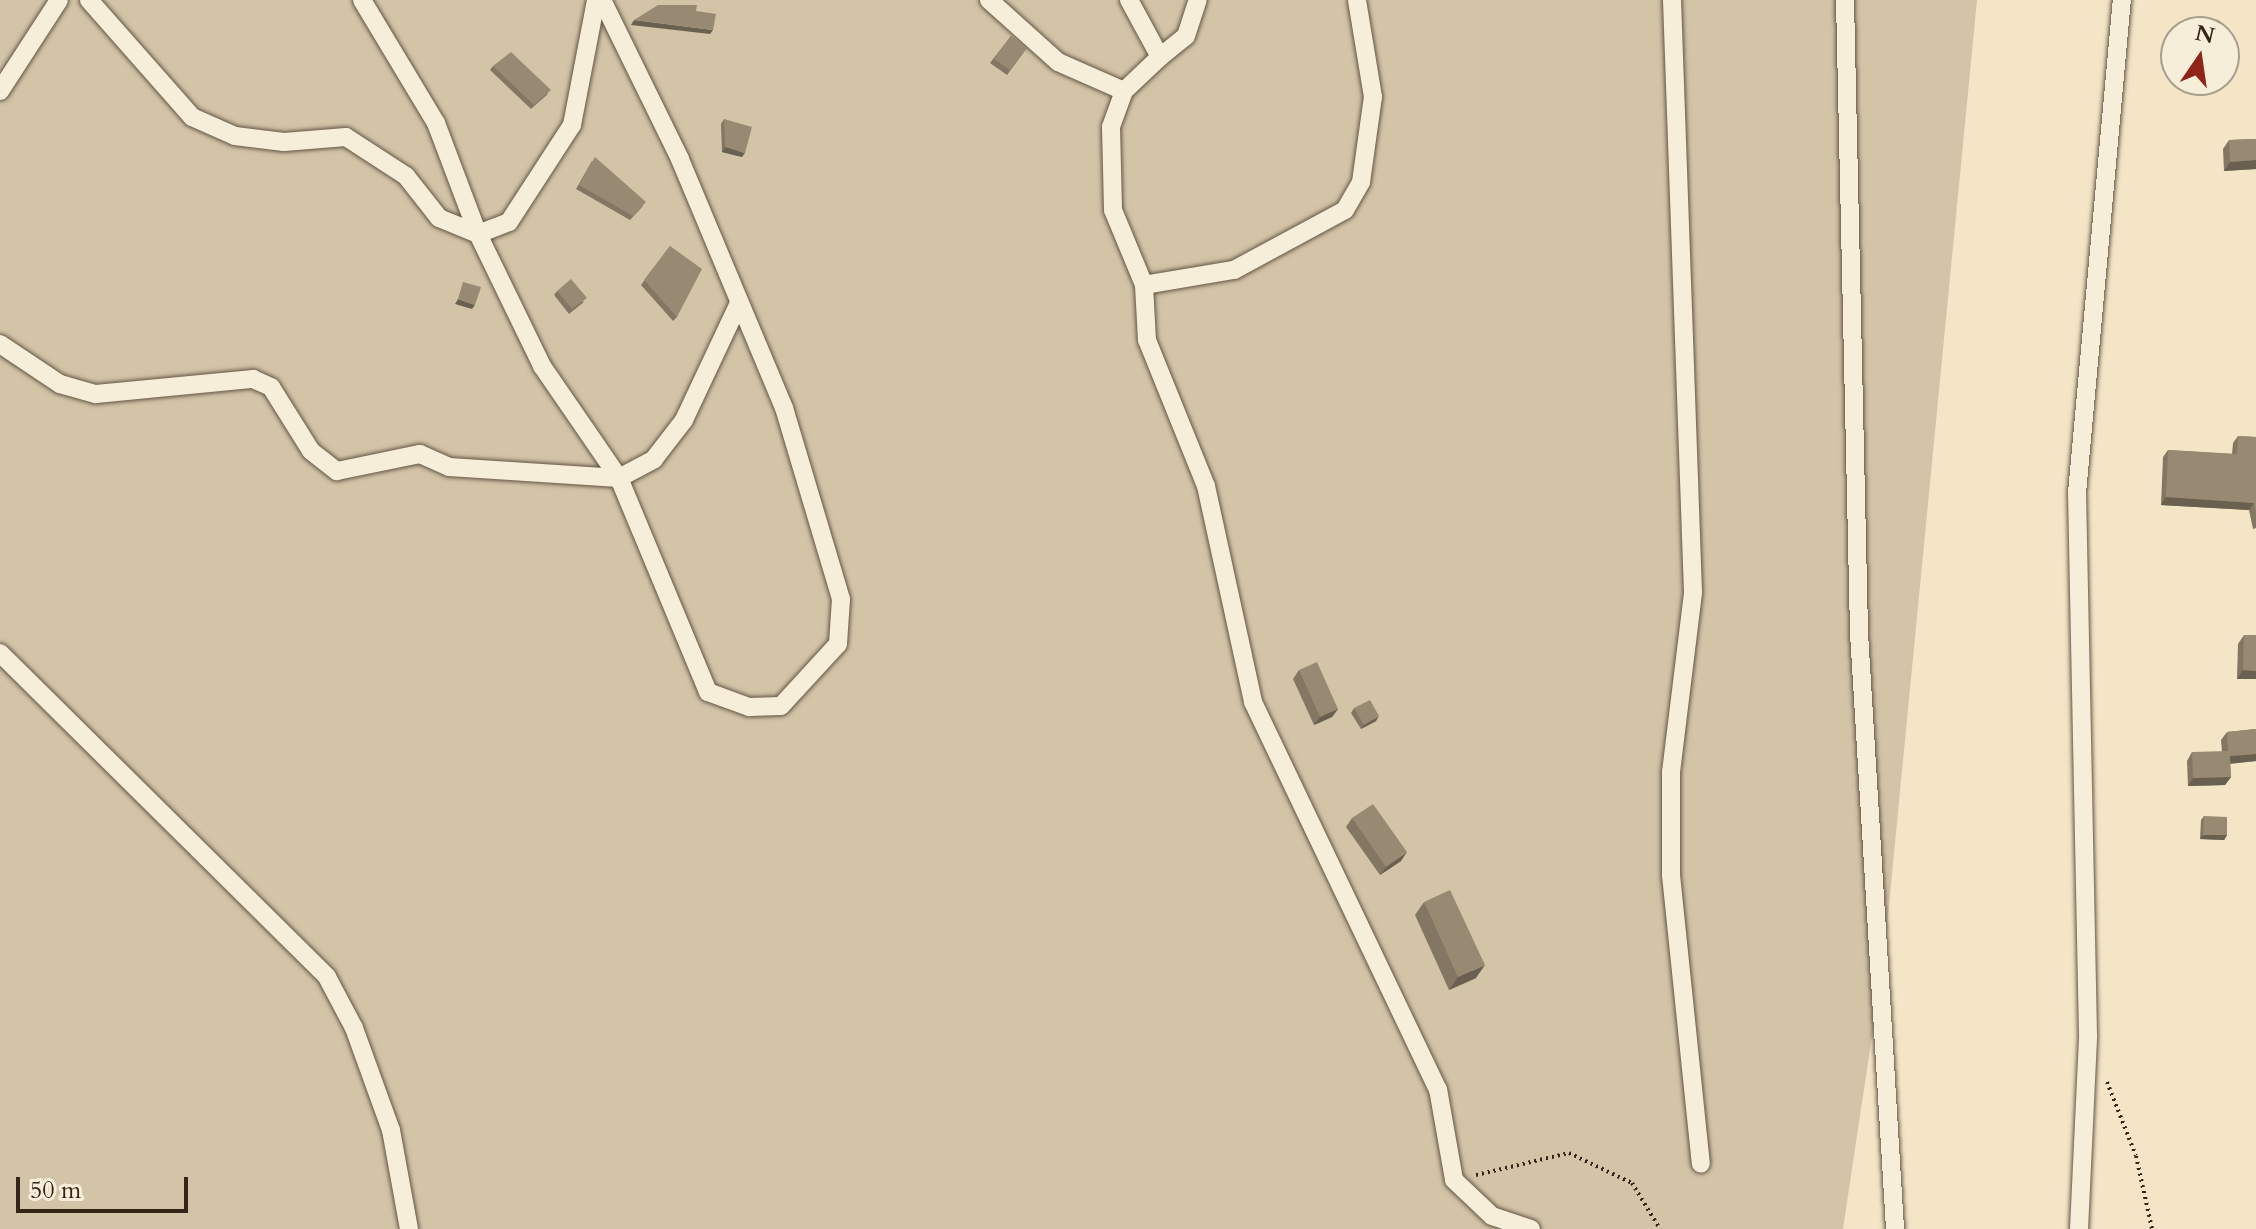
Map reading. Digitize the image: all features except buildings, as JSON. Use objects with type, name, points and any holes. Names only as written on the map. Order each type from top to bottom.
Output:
[{"type":"street","points":[[0,91],[59,0]]},
{"type":"street","points":[[89,0],[192,117],[247,138],[346,137],[406,176],[439,218],[478,234],[509,222],[572,125],[599,0]]},
{"type":"street","points":[[362,0],[436,123],[478,234],[542,366],[619,478],[708,692],[749,707],[781,706],[838,644],[841,599],[784,408],[738,305],[680,159],[599,0]]},
{"type":"street","points":[[989,0],[1058,62],[1124,91]]},
{"type":"street","points":[[1129,0],[1160,57]]},
{"type":"street","points":[[1198,0],[1186,36],[1124,91],[1111,127],[1113,210],[1144,285],[1147,340],[1206,486],[1253,702],[1438,1089],[1454,1180],[1492,1216],[1531,1229]]},
{"type":"street","points":[[1144,285],[1234,270],[1345,210],[1361,182],[1373,97],[1357,0]]},
{"type":"street","points":[[1672,0],[1693,593],[1671,772],[1671,875],[1701,1163]]},
{"type":"street","points":[[1845,0],[1859,633],[1895,1229]]},
{"type":"street","points":[[2079,1229],[2088,1035],[2077,493],[2122,0]]},
{"type":"street","points":[[0,344],[60,384],[96,394],[253,379],[271,387],[311,451],[337,471],[420,454],[449,467],[619,478],[654,459],[684,420],[738,305]]},
{"type":"street","points":[[0,653],[327,977],[354,1028],[391,1130],[409,1229]]},
{"type":"path","points":[[2104,1075],[2136,1156],[2152,1229]]},
{"type":"path","points":[[1454,1180],[1569,1153],[1632,1183],[1660,1229]]},
{"type":"shaded area","points":[[0,0],[1977,0],[1884,956],[1843,1229],[0,1229]]}]
